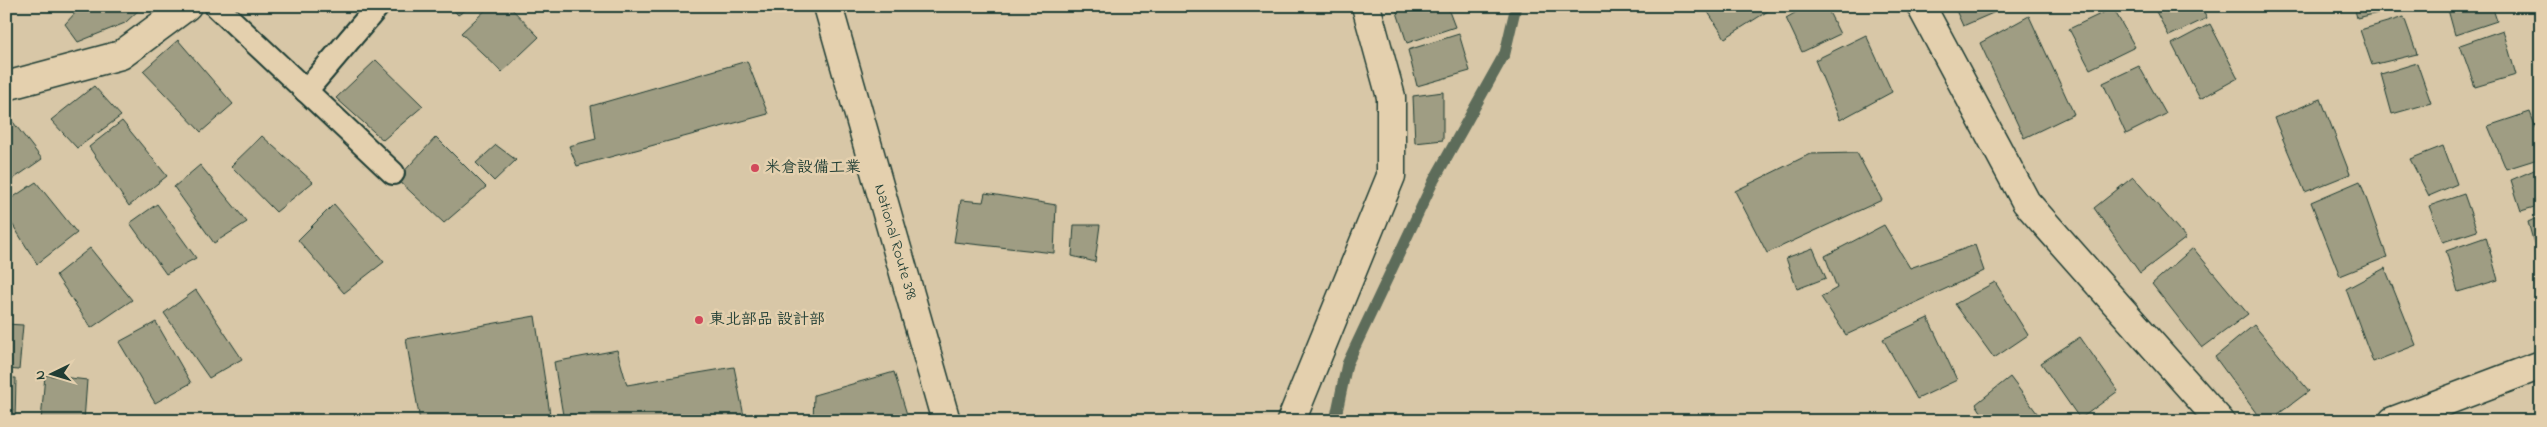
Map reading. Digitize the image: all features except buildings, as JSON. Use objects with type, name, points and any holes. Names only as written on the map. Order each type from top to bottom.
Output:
[{"type":"main road","points":[[6,86],[121,55],[187,6]]},
{"type":"main road","name":"National Route 398","points":[[828,6],[946,421]]},
{"type":"main road","points":[[1291,421],[1391,176],[1391,97],[1366,6]]},
{"type":"main road","points":[[1921,6],[2026,202],[2220,421]]},
{"type":"main road","points":[[2393,421],[2541,365]]},
{"type":"lane","points":[[216,6],[393,173]]},
{"type":"lane","points":[[306,91],[378,6]]},
{"type":"waterway","points":[[1335,421],[1347,364],[1434,180],[1505,53],[1516,6]]},
{"type":"place","name":"米倉設備工業","points":[[755,168]]},
{"type":"place","name":"東北部品 設計部","points":[[699,320]]}]
